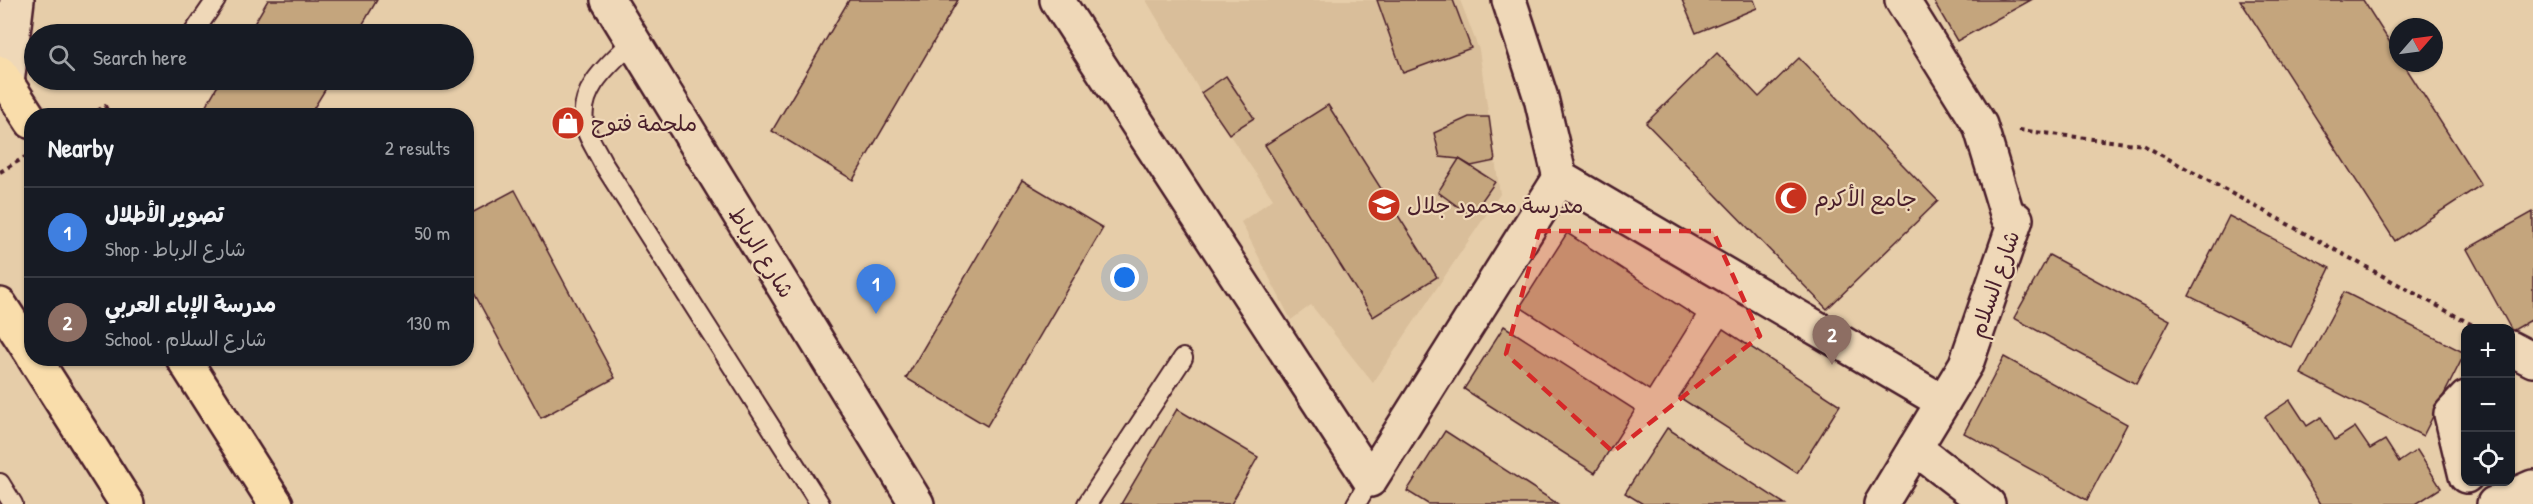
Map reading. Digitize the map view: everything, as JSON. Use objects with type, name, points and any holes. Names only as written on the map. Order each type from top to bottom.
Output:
[{"type":"highway","points":[[3,78],[24,110]]},
{"type":"highway","points":[[0,304],[24,342]]},
{"type":"highway","points":[[39,366],[127,504]]},
{"type":"highway","points":[[188,366],[276,504]]},
{"type":"street","points":[[3,78],[17,0]]},
{"type":"street","name":"شارع الرباط","points":[[608,0],[917,504]]},
{"type":"street","points":[[1057,0],[1363,492],[1560,178],[1541,98],[1509,0]]},
{"type":"street","name":"شارع السلام","points":[[1881,504],[1966,364],[2016,219],[2008,217],[1980,125],[1902,0]]},
{"type":"street","points":[[1560,178],[1943,402]]},
{"type":"street","points":[[2515,350],[2533,360]]},
{"type":"street","points":[[2461,403],[2451,414],[2461,455]]},
{"type":"street","points":[[1915,448],[1988,504]]},
{"type":"street","points":[[2468,486],[2472,504]]},
{"type":"street","points":[[2494,504],[2533,486]]},
{"type":"lane","points":[[200,24],[216,0]]},
{"type":"lane","points":[[633,41],[596,77],[587,95],[584,122],[604,165],[820,504]]},
{"type":"lane","points":[[1087,504],[1182,358]]},
{"type":"lane","points":[[0,483],[13,504]]},
{"type":"path","points":[[1980,125],[2143,145],[2471,324]]},
{"type":"path","points":[[0,172],[24,157]]},
{"type":"highlighted area","points":[[1539,231],[1713,231],[1760,336],[1613,452],[1506,354]]},
{"type":"shaded area","points":[[1146,0],[1460,0],[1479,50],[1500,194],[1373,383],[1311,305],[1291,320],[1241,222],[1273,199],[1201,93]]},
{"type":"building","points":[[268,0],[377,0],[363,24],[254,24]]},
{"type":"building","points":[[849,0],[958,0],[853,180],[772,131]]},
{"type":"building","points":[[1377,0],[1453,0],[1471,48],[1403,73]]},
{"type":"building","points":[[1682,0],[1754,0],[1757,8],[1696,33]]},
{"type":"building","points":[[1933,0],[2031,0],[1957,41]]},
{"type":"building","points":[[2240,0],[2363,0],[2389,41],[2389,72],[2409,72],[2481,185],[2395,241]]},
{"type":"building","points":[[1717,53],[1759,97],[1799,58],[1938,201],[1827,309],[1646,123]]},
{"type":"building","points":[[1226,76],[1254,118],[1229,134],[1201,93]]},
{"type":"building","points":[[215,90],[325,90],[314,108],[205,108]]},
{"type":"building","points":[[1328,105],[1437,277],[1373,317],[1265,145]]},
{"type":"building","points":[[1469,117],[1489,117],[1495,161],[1471,166],[1459,159],[1440,157],[1434,133]]},
{"type":"building","points":[[1459,159],[1495,182],[1471,216],[1438,192]]},
{"type":"building","points":[[1022,180],[1103,228],[987,426],[906,378]]},
{"type":"building","points":[[515,190],[615,378],[541,418],[474,293],[474,212]]},
{"type":"building","points":[[2533,212],[2533,319],[2515,329],[2515,324],[2508,324],[2467,249]]},
{"type":"building","points":[[2229,216],[2330,268],[2291,347],[2189,296]]},
{"type":"building","points":[[1567,233],[1695,316],[1649,390],[1520,307]]},
{"type":"building","points":[[2049,255],[2170,320],[2136,384],[2014,318]]},
{"type":"building","points":[[2344,292],[2461,351],[2461,361],[2423,436],[2301,374]]},
{"type":"building","points":[[1504,326],[1635,410],[1595,473],[1464,389]]},
{"type":"building","points":[[1723,329],[1840,405],[1797,473],[1679,397]]},
{"type":"building","points":[[2004,357],[2127,424],[2087,500],[1964,433]]},
{"type":"building","points":[[2290,400],[2307,426],[2321,417],[2335,440],[2355,427],[2370,449],[2385,440],[2399,462],[2417,450],[2441,488],[2416,504],[2321,504],[2265,417]]},
{"type":"building","points":[[1177,409],[1258,457],[1231,504],[1121,504]]},
{"type":"building","points":[[1667,428],[1785,504],[1643,504],[1625,493]]},
{"type":"building","points":[[1445,431],[1558,504],[1428,504],[1407,491]]},
{"type":"place","name":"ملحمة فتوح","points":[[568,123]]},
{"type":"place","name":"جامع الأكرم","points":[[1791,198]]},
{"type":"place","name":"مدرسة محمود جلال","points":[[1384,205]]},
{"type":"place","name":"تصوير الأطلال","points":[[876,314]]},
{"type":"place","name":"مدرسة الإباء العربي","points":[[1832,365]]}]
